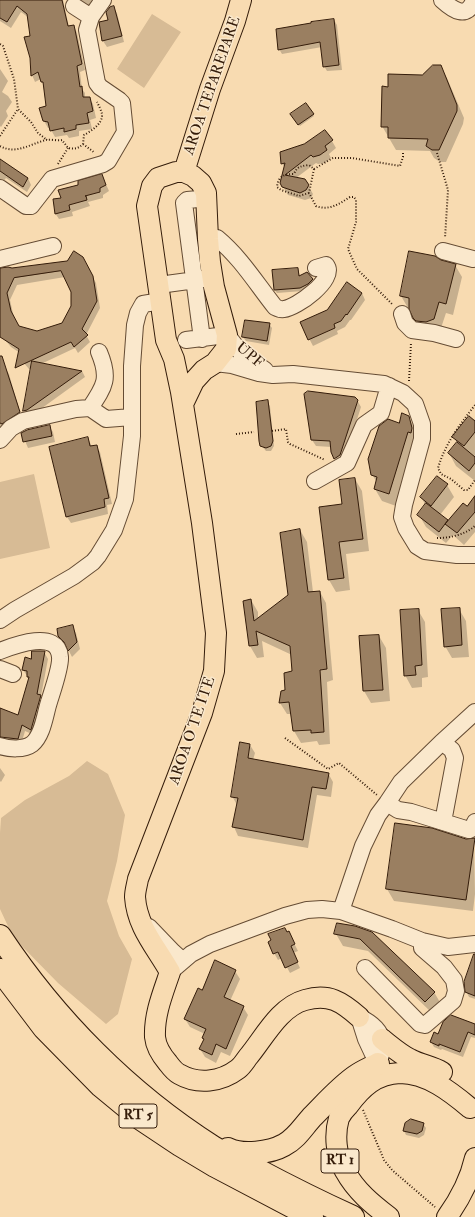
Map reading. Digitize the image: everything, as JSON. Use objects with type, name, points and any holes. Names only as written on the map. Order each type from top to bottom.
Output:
[{"type":"highway","name":"RT 5","points":[[0,936],[56,1012],[114,1071],[156,1106],[214,1148],[312,1198],[353,1217]]},
{"type":"highway","name":"RT 5","points":[[0,970],[44,1028],[101,1086],[141,1119],[215,1166],[312,1217]]},
{"type":"highway","points":[[190,1132],[233,1152],[270,1151],[284,1145],[296,1136],[312,1118],[356,1076],[383,1070]]},
{"type":"main road","name":"AROA TEPAREPARE","points":[[184,172],[210,89],[235,21],[241,0]]},
{"type":"main road","name":"AROA O TE ITE","points":[[177,967],[162,957],[144,930],[138,914],[135,896],[138,879],[202,713],[214,671],[216,633],[193,462],[174,359],[166,340],[147,206],[152,186],[158,178],[176,172],[184,172]]},
{"type":"main road","points":[[183,404],[194,381],[226,350],[223,336],[203,279],[192,229],[206,193],[201,183],[193,176],[184,172]]},
{"type":"main road","points":[[174,359],[190,369],[210,367]]},
{"type":"main road","points":[[177,967],[160,1000],[156,1021],[155,1039],[161,1055],[178,1074],[198,1081],[218,1080],[239,1069],[278,1018],[289,1008],[304,1000],[317,998],[335,1000],[346,1006],[359,1017]]},
{"type":"main road","points":[[382,1039],[410,1060],[431,1066],[457,1081],[472,1116]]},
{"type":"main road","points":[[383,1070],[410,1060]]},
{"type":"main road","name":"RT 1","points":[[389,1217],[365,1199],[344,1171],[340,1159],[337,1137],[340,1117],[358,1093],[371,1081],[382,1076],[383,1070],[421,1077],[456,1096],[472,1116]]},
{"type":"main road","points":[[448,1216],[462,1194],[472,1172],[475,1158]]},
{"type":"street","points":[[0,188],[29,206],[52,179],[103,164],[108,161],[125,132],[122,103],[100,87],[97,83],[87,30],[91,17],[103,0]]},
{"type":"street","points":[[442,0],[451,8],[460,12],[466,11],[471,7],[474,0]]},
{"type":"street","points":[[74,6],[91,17]]},
{"type":"street","points":[[199,199],[187,200],[184,203],[192,229],[217,238],[231,250],[245,266],[275,307],[282,310],[295,306],[311,295],[328,273],[328,268],[326,265],[316,268]]},
{"type":"street","points":[[0,259],[53,246]]},
{"type":"street","points":[[443,251],[473,259]]},
{"type":"street","points":[[0,620],[74,576],[93,562],[114,530],[126,499],[132,436],[132,366],[135,325],[138,313],[143,304],[160,293],[203,279],[205,314],[202,339]]},
{"type":"street","points":[[402,314],[405,323],[412,330],[434,333],[456,339]]},
{"type":"street","points":[[186,340],[223,336]]},
{"type":"street","name":"UPF","points":[[223,336],[241,353],[273,375]]},
{"type":"street","points":[[90,408],[103,388],[105,372],[99,352]]},
{"type":"street","points":[[210,367],[232,365],[259,373],[273,375],[293,374],[363,381],[389,386],[403,393],[415,404],[422,424],[422,440],[402,517],[417,546],[425,551],[468,555],[472,547],[475,546]]},
{"type":"street","points":[[315,481],[347,463],[364,425],[381,413],[389,386]]},
{"type":"street","points":[[2,433],[23,421],[76,409],[90,408],[106,419],[132,417]]},
{"type":"street","points":[[0,651],[32,640],[46,641],[56,647],[60,657],[56,678],[39,735],[32,744],[20,748],[8,749],[0,746]]},
{"type":"street","points":[[341,911],[363,846],[378,815],[401,782],[475,712]]},
{"type":"street","points":[[442,742],[452,750],[455,758],[443,822]]},
{"type":"street","points":[[387,803],[398,810],[411,812],[469,830],[473,828],[475,822]]},
{"type":"street","points":[[177,967],[191,954],[210,944],[285,916],[307,910],[322,909],[341,911],[422,941],[448,946],[475,944]]},
{"type":"street","points":[[365,968],[420,1024],[425,1025],[453,1001],[456,991],[454,980],[444,967],[422,948],[422,941]]},
{"type":"street","points":[[359,1017],[374,1025],[382,1039],[383,1045],[380,1061],[383,1070]]},
{"type":"street","points":[[359,1017],[366,1039],[383,1070]]},
{"type":"path","points":[[0,44],[3,46],[14,79],[18,109],[32,122],[38,133],[47,140]]},
{"type":"path","points":[[0,146],[12,149],[22,149],[47,140],[62,140],[68,148],[74,149],[83,144],[84,135],[97,126],[102,116],[96,98],[97,83]]},
{"type":"path","points":[[0,136],[18,109]]},
{"type":"path","points":[[314,168],[333,158],[352,158],[400,166],[403,153]]},
{"type":"path","points":[[437,153],[448,190],[443,251]]},
{"type":"path","points":[[309,193],[299,196],[281,190],[277,187],[277,182],[280,177],[287,174],[294,174],[298,167],[309,165],[314,168]]},
{"type":"path","points":[[314,168],[309,193],[316,206],[331,208],[350,197],[354,197],[356,200],[356,222],[348,249],[358,269],[402,314]]},
{"type":"path","points":[[412,330],[409,380],[416,396],[415,404]]},
{"type":"path","points":[[475,405],[449,440],[438,468],[441,474],[464,490],[468,490],[475,480]]},
{"type":"path","points":[[272,431],[286,429],[288,442],[290,444],[341,467]]},
{"type":"path","points":[[236,434],[254,432]]},
{"type":"path","points":[[412,538],[417,534],[432,538],[445,538],[458,535],[475,526]]},
{"type":"path","points":[[285,738],[328,769],[340,763],[387,803]]},
{"type":"path","points":[[358,1093],[359,1099],[384,1160],[392,1170],[448,1216]]},
{"type":"shaded area","points":[[152,14],[181,32],[144,88],[117,69]]},
{"type":"shaded area","points":[[34,474],[50,548],[0,559],[0,482]]},
{"type":"shaded area","points":[[87,761],[108,774],[125,815],[117,861],[107,901],[119,936],[132,959],[118,1014],[106,1024],[58,983],[13,937],[0,909],[1,818],[25,800],[69,776]]},
{"type":"building","points":[[0,0],[62,0],[68,26],[74,25],[82,64],[77,66],[80,87],[82,86],[83,97],[90,97],[93,111],[87,113],[89,123],[76,125],[76,129],[64,132],[64,128],[50,131],[48,122],[43,121],[39,108],[46,106],[43,82],[41,82],[38,72],[31,76],[30,58],[24,37],[30,36],[27,14],[17,6],[7,22],[0,18]]},
{"type":"building","points":[[114,6],[122,36],[102,41],[99,22],[108,20],[106,12],[110,7]]},
{"type":"building","points":[[334,19],[339,65],[323,67],[320,42],[278,50],[276,29]]},
{"type":"building","points":[[433,65],[441,65],[457,105],[457,111],[439,150],[432,150],[426,146],[428,139],[388,138],[388,127],[381,127],[382,86],[388,87],[388,74],[422,75]]},
{"type":"building","points":[[306,103],[314,114],[298,125],[290,114]]},
{"type":"building","points":[[325,130],[333,140],[325,146],[327,150],[320,155],[313,157],[311,155],[285,175],[305,179],[309,185],[306,190],[300,193],[282,187],[280,183],[285,163],[281,164],[280,152],[304,144]]},
{"type":"building","points":[[0,159],[28,178],[23,187],[0,171]]},
{"type":"building","points":[[102,174],[106,185],[100,188],[100,192],[85,196],[87,200],[69,205],[70,210],[55,214],[53,199],[61,198],[58,190],[78,185],[78,181]]},
{"type":"building","points":[[74,251],[83,257],[93,276],[97,301],[82,329],[88,335],[74,347],[71,342],[15,368],[19,349],[0,337],[0,268],[12,268],[67,261]],"holes":[[[61,271],[71,292],[71,306],[62,323],[37,331],[19,326],[11,311],[7,293],[14,278]]]},
{"type":"building","points":[[409,251],[435,256],[441,260],[456,264],[446,304],[439,302],[434,319],[426,322],[416,321],[413,318],[409,309],[409,298],[400,296]]},
{"type":"building","points":[[298,268],[299,276],[307,272],[313,279],[308,284],[300,288],[274,290],[272,270]]},
{"type":"building","points":[[347,282],[362,293],[347,315],[346,314],[341,321],[334,324],[335,328],[308,340],[300,322],[327,310]]},
{"type":"building","points":[[245,320],[270,323],[267,341],[242,337]]},
{"type":"building","points":[[0,356],[2,356],[20,412],[2,424],[0,423]]},
{"type":"building","points":[[32,361],[82,371],[27,410],[23,411]]},
{"type":"building","points":[[308,391],[355,397],[358,400],[340,455],[334,459],[331,452],[330,441],[311,440],[304,394]]},
{"type":"building","points":[[268,400],[273,441],[271,446],[266,448],[260,446],[256,402]]},
{"type":"building","points":[[402,413],[409,416],[412,428],[411,433],[408,432],[389,494],[374,489],[377,477],[371,475],[368,459],[379,426],[388,419],[399,423]]},
{"type":"building","points":[[469,416],[475,421],[475,432],[464,446],[452,437]]},
{"type":"building","points":[[50,425],[52,436],[23,442],[21,433],[27,430]]},
{"type":"building","points":[[88,437],[90,446],[97,445],[109,498],[104,499],[105,507],[66,517],[49,447]]},
{"type":"building","points":[[457,442],[475,457],[475,463],[469,471],[448,453]]},
{"type":"building","points":[[437,476],[448,484],[431,506],[420,497]]},
{"type":"building","points":[[355,478],[363,539],[339,542],[344,578],[328,580],[319,507],[342,504],[339,480]]},
{"type":"building","points":[[475,496],[475,512],[457,533],[445,524],[463,503],[467,506]]},
{"type":"building","points":[[426,503],[448,520],[439,532],[417,515]]},
{"type":"building","points":[[300,529],[308,592],[320,591],[327,669],[320,670],[324,732],[311,733],[311,730],[293,731],[289,702],[279,703],[281,691],[285,690],[284,673],[292,671],[290,646],[256,631],[258,645],[249,646],[243,601],[251,599],[254,621],[288,595],[280,533]]},
{"type":"building","points":[[460,608],[462,645],[444,647],[441,609]]},
{"type":"building","points":[[419,609],[422,665],[415,666],[416,675],[404,676],[400,610]]},
{"type":"building","points":[[73,625],[77,642],[68,651],[64,642],[58,636],[57,629]]},
{"type":"building","points":[[379,635],[383,690],[363,691],[359,636]]},
{"type":"building","points":[[32,651],[45,651],[37,694],[41,695],[31,730],[22,725],[18,739],[0,737],[0,708],[18,715],[29,677],[27,677],[27,671],[22,670],[25,657],[31,659]]},
{"type":"building","points":[[240,742],[250,744],[248,758],[329,773],[326,789],[312,787],[303,840],[232,827],[238,798],[231,797]]},
{"type":"building","points":[[395,823],[432,828],[466,839],[475,838],[466,900],[386,889]]},
{"type":"building","points":[[337,923],[355,926],[372,932],[435,992],[425,1002],[360,939],[334,934]]},
{"type":"building","points":[[285,928],[287,932],[289,931],[295,944],[291,946],[298,962],[285,968],[278,952],[273,954],[268,942],[271,940],[268,934]]},
{"type":"building","points":[[474,954],[475,996],[465,992],[464,982]]},
{"type":"building","points":[[215,960],[236,970],[224,997],[244,1006],[226,1049],[216,1044],[212,1055],[199,1049],[204,1039],[202,1038],[206,1029],[184,1019],[198,988],[202,990]]},
{"type":"building","points":[[451,1015],[475,1024],[475,1035],[468,1032],[460,1052],[430,1042],[434,1032],[438,1034],[443,1022]]},
{"type":"building","points":[[411,1119],[424,1123],[422,1131],[417,1134],[403,1131],[405,1123]]}]
